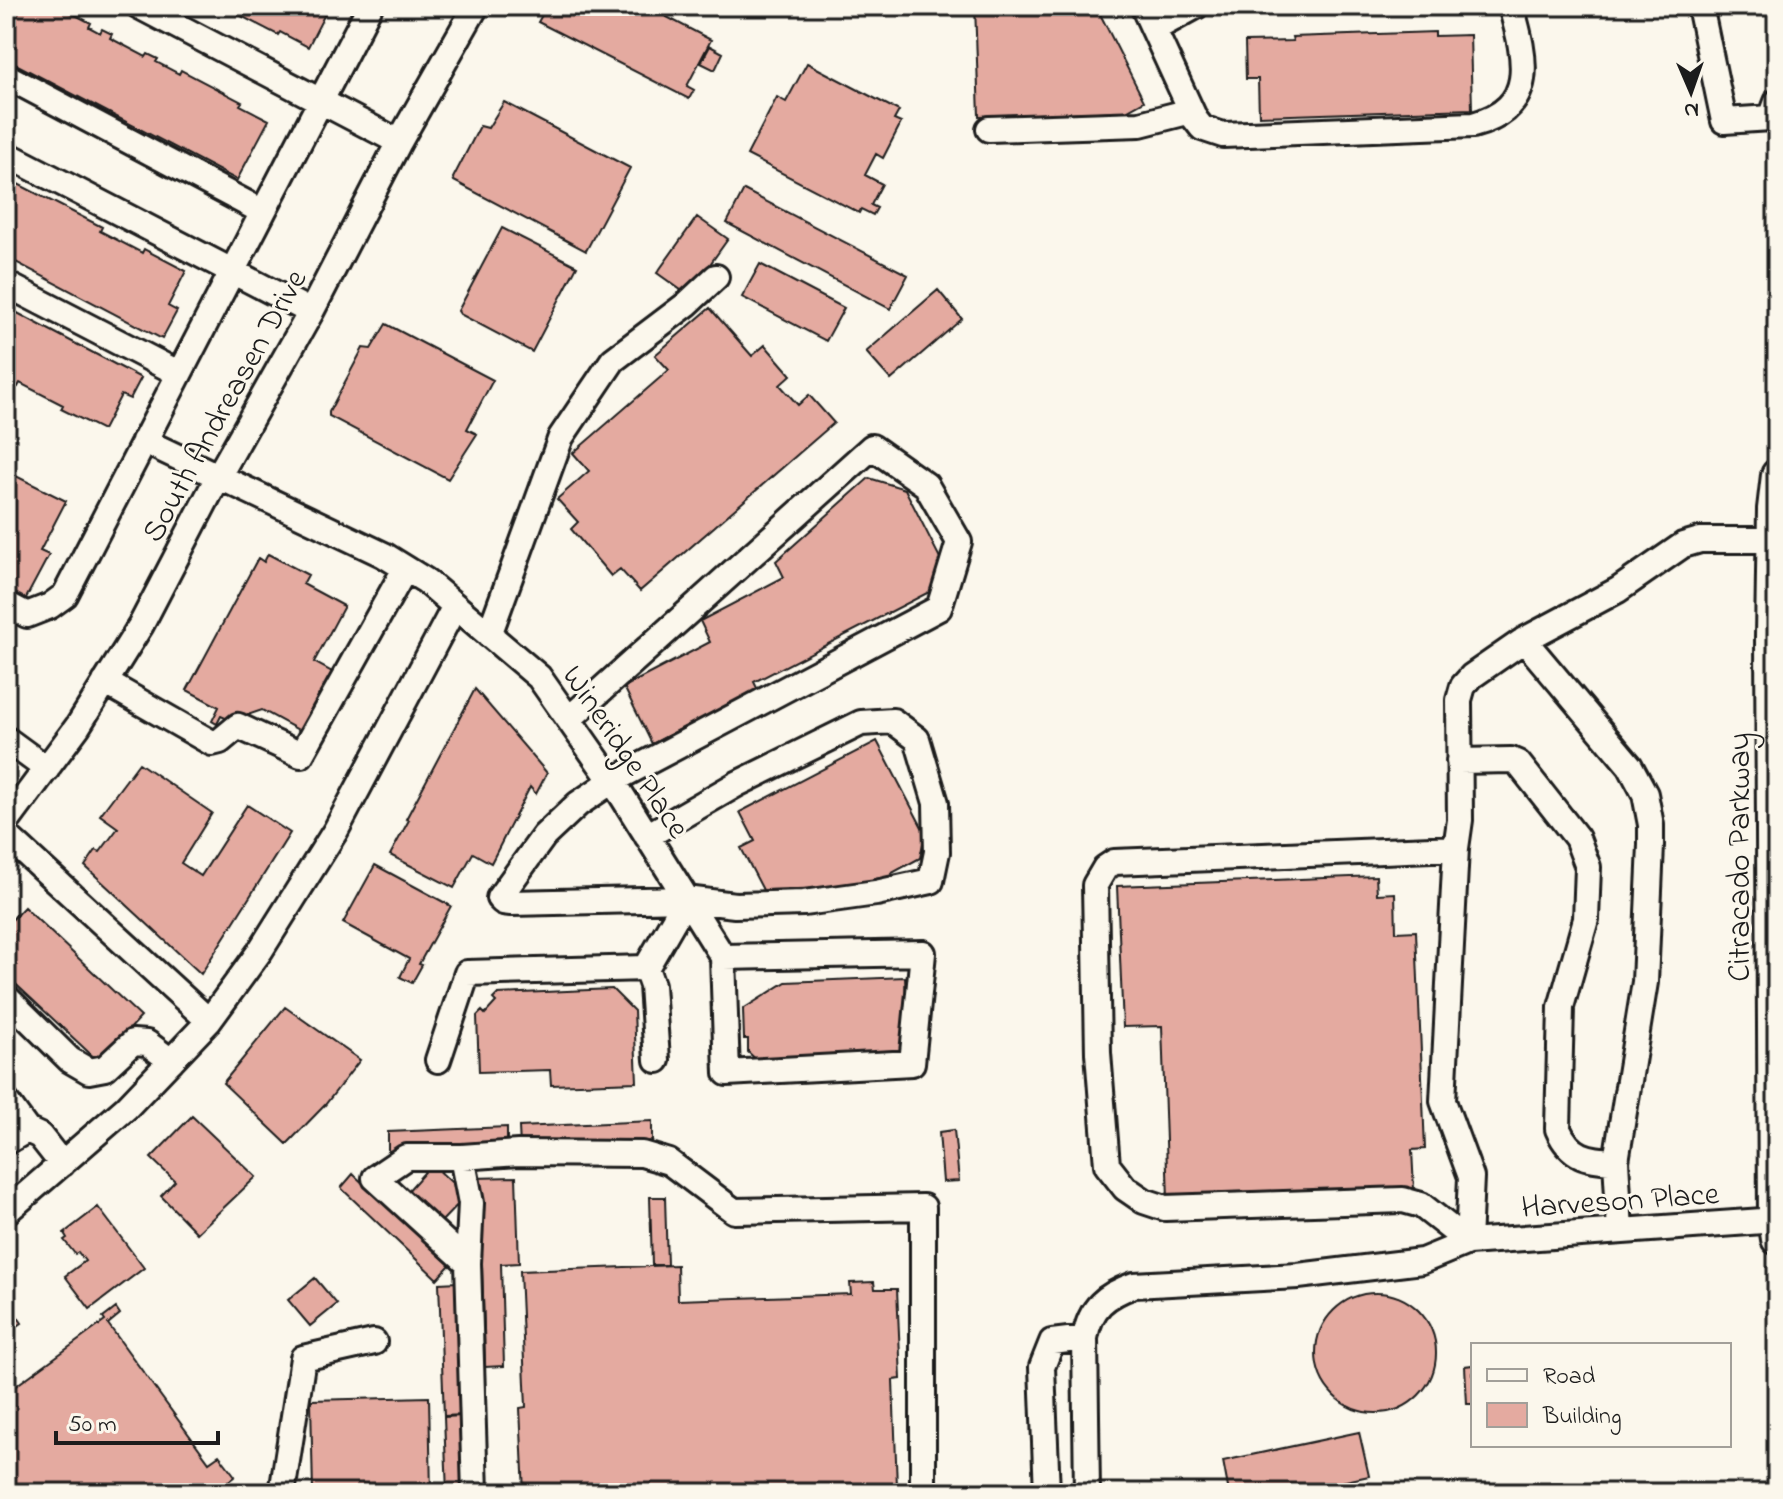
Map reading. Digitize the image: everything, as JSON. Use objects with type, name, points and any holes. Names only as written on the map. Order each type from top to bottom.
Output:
[{"type":"main road","name":"Citracado Parkway","points":[[1776,1226],[1772,540],[1777,475]]},
{"type":"street","points":[[139,6],[399,142]]},
{"type":"street","points":[[6,604],[27,615],[50,606],[65,595],[370,6]]},
{"type":"street","name":"South Andreasen Drive","points":[[6,823],[47,769],[141,625],[218,477],[311,312],[399,142],[476,6]]},
{"type":"street","points":[[1143,6],[1156,28],[1191,111],[1202,128],[1223,135],[1473,125],[1494,119],[1510,108],[1521,92],[1520,54],[1511,6]]},
{"type":"street","points":[[1156,28],[1196,6]]},
{"type":"street","points":[[1700,6],[1724,121],[1771,118],[1777,102]]},
{"type":"street","points":[[6,76],[263,212]]},
{"type":"street","points":[[989,129],[1140,124],[1191,111]]},
{"type":"street","points":[[6,154],[311,312]]},
{"type":"street","points":[[489,635],[561,437],[613,360],[687,304],[716,277]]},
{"type":"street","points":[[6,284],[178,373]]},
{"type":"street","name":"Wineridge Place","points":[[144,441],[384,555],[426,581],[539,677],[612,781],[723,957]]},
{"type":"street","points":[[569,719],[872,447],[926,485],[959,542],[939,608],[612,781],[578,804],[544,836],[499,898],[511,903],[686,899],[735,905],[804,903],[876,893],[931,881],[937,852],[936,803],[917,739],[893,721],[861,723],[737,784],[647,836]]},
{"type":"street","points":[[1468,1242],[1471,1177],[1443,1101],[1460,820],[1459,700],[1463,686],[1472,676],[1524,640],[1618,590],[1683,545],[1700,540],[1772,540]]},
{"type":"street","points":[[105,682],[212,743],[220,741],[238,726],[301,755],[405,569]]},
{"type":"street","points":[[6,1212],[126,1108],[209,1021],[260,951],[336,830],[455,606]]},
{"type":"street","points":[[1524,640],[1630,766],[1639,779],[1649,810],[1648,958],[1616,1161],[1620,1231]]},
{"type":"street","points":[[6,739],[47,769]]},
{"type":"street","points":[[1459,761],[1511,760],[1518,763],[1577,838],[1585,854],[1589,880],[1586,919],[1561,1007],[1558,1129],[1563,1141],[1578,1156],[1590,1160],[1616,1161]]},
{"type":"street","points":[[6,835],[209,1021]]},
{"type":"street","points":[[1456,848],[1114,862],[1105,868],[1095,885],[1098,1053],[1107,1165],[1125,1188],[1144,1201],[1165,1208],[1403,1200],[1421,1205],[1468,1242]]},
{"type":"street","points":[[657,1060],[652,985],[646,968],[686,899]]},
{"type":"street","points":[[923,953],[912,1063],[727,1073],[723,957],[923,953]]},
{"type":"street","points":[[438,1060],[467,973],[646,968]]},
{"type":"street","points":[[6,997],[70,1060],[89,1071],[105,1068],[133,1042],[147,1043],[171,1061]]},
{"type":"street","points":[[6,1101],[16,1136],[40,1136],[62,1164]]},
{"type":"street","points":[[468,1263],[375,1178],[406,1157],[518,1153],[642,1154],[669,1162],[734,1211],[923,1207],[923,1493]]},
{"type":"street","points":[[462,1157],[471,1203],[468,1263],[475,1493]]},
{"type":"street","name":"Harveson Place","points":[[1085,1338],[1087,1322],[1103,1299],[1134,1285],[1298,1276],[1422,1261],[1468,1242],[1620,1231],[1776,1226]]},
{"type":"street","points":[[1047,1493],[1042,1367],[1052,1342],[1085,1338],[1087,1493]]},
{"type":"street","points":[[282,1493],[303,1358],[374,1342]]},
{"type":"building","points":[[6,6],[58,6],[91,23],[89,27],[100,33],[102,29],[112,34],[110,38],[146,57],[148,54],[158,59],[156,62],[179,74],[181,70],[269,120],[237,180],[6,59]]},
{"type":"building","points":[[222,6],[329,6],[308,47]]},
{"type":"building","points":[[547,6],[646,6],[711,40],[687,86],[694,90],[689,99],[538,22]]},
{"type":"building","points":[[975,6],[1093,6],[1095,12],[1098,10],[1144,101],[1126,111],[979,116]]},
{"type":"building","points":[[1435,32],[1435,36],[1470,35],[1472,109],[1259,116],[1258,79],[1246,79],[1245,42],[1293,41],[1292,37]]},
{"type":"building","points":[[710,46],[723,53],[715,70],[701,63]]},
{"type":"building","points":[[807,63],[899,111],[894,120],[901,123],[883,158],[876,154],[865,175],[882,184],[871,205],[877,208],[873,215],[861,209],[859,213],[747,155],[777,97],[786,102]]},
{"type":"building","points":[[504,102],[630,168],[586,251],[454,181],[480,126],[488,128]]},
{"type":"building","points":[[6,181],[16,186],[18,184],[102,227],[100,231],[142,253],[144,249],[186,271],[168,306],[177,311],[162,339],[6,257]]},
{"type":"building","points":[[744,190],[908,275],[890,309],[727,223]]},
{"type":"building","points":[[697,217],[728,239],[688,295],[657,273]]},
{"type":"building","points":[[502,228],[577,266],[532,352],[458,311]]},
{"type":"building","points":[[760,264],[844,308],[826,341],[742,297]]},
{"type":"building","points":[[938,290],[962,319],[891,380],[866,352]]},
{"type":"building","points":[[6,307],[141,378],[130,399],[121,395],[103,430],[61,409],[63,405],[20,383],[18,387],[6,381]]},
{"type":"building","points":[[710,308],[752,356],[765,345],[791,375],[780,385],[798,405],[809,395],[834,423],[640,591],[620,569],[611,576],[571,529],[578,522],[557,499],[589,471],[573,453],[669,370],[655,355]]},
{"type":"building","points":[[386,324],[493,380],[467,429],[477,434],[448,479],[329,416],[363,348],[371,349]]},
{"type":"building","points":[[6,475],[12,478],[14,475],[66,501],[40,551],[49,555],[24,602],[6,593]]},
{"type":"building","points":[[869,478],[905,489],[941,560],[933,590],[754,682],[758,690],[652,744],[624,687],[710,642],[700,621],[784,577],[776,561]]},
{"type":"building","points":[[268,554],[308,575],[303,584],[344,606],[314,662],[332,672],[300,731],[262,710],[239,718],[233,715],[230,720],[221,716],[217,724],[212,721],[219,707],[187,690],[258,558],[264,562]]},
{"type":"building","points":[[475,689],[547,773],[536,794],[530,787],[491,863],[473,853],[454,888],[390,855]]},
{"type":"building","points":[[877,741],[925,833],[920,858],[892,873],[894,876],[880,884],[878,880],[865,887],[763,890],[741,848],[755,841],[740,812]]},
{"type":"building","points":[[139,763],[212,813],[181,863],[201,876],[247,805],[290,833],[201,974],[85,866],[118,828],[100,815]]},
{"type":"building","points":[[375,865],[451,906],[412,983],[400,977],[409,959],[343,923]]},
{"type":"building","points":[[1376,876],[1377,894],[1395,893],[1396,932],[1416,931],[1425,1149],[1412,1150],[1414,1189],[1168,1199],[1162,1026],[1123,1027],[1117,886]]},
{"type":"building","points":[[24,907],[141,1017],[99,1062],[6,975],[6,926]]},
{"type":"building","points":[[905,977],[908,1049],[900,1058],[760,1063],[748,1052],[748,1039],[744,1039],[743,1009],[786,982]]},
{"type":"building","points":[[612,989],[634,1011],[637,1082],[551,1085],[550,1070],[479,1072],[477,1016],[482,1011],[485,1014],[496,1002],[493,999],[498,994]]},
{"type":"building","points":[[285,1007],[360,1060],[325,1105],[287,1144],[223,1083]]},
{"type":"building","points":[[192,1116],[256,1177],[197,1233],[161,1196],[175,1181],[151,1158]]},
{"type":"building","points":[[652,1121],[652,1141],[520,1146],[519,1127]]},
{"type":"building","points":[[507,1127],[507,1146],[388,1151],[388,1132]]},
{"type":"building","points":[[954,1130],[959,1181],[943,1182],[939,1132]]},
{"type":"building","points":[[432,1164],[466,1196],[439,1224],[406,1193]]},
{"type":"building","points":[[353,1174],[450,1265],[437,1279],[341,1188]]},
{"type":"building","points":[[516,1177],[519,1263],[501,1264],[504,1366],[485,1367],[482,1266],[476,1267],[472,1178]]},
{"type":"building","points":[[650,1197],[665,1197],[667,1265],[652,1265]]},
{"type":"building","points":[[98,1207],[144,1268],[90,1309],[65,1276],[85,1261],[64,1240],[67,1238],[64,1233]]},
{"type":"building","points":[[677,1265],[678,1300],[851,1294],[850,1283],[874,1282],[875,1289],[897,1289],[901,1379],[893,1380],[897,1487],[909,1487],[910,1493],[524,1493],[520,1408],[526,1407],[520,1271]]},
{"type":"building","points":[[315,1278],[337,1304],[310,1326],[288,1300]]},
{"type":"building","points":[[458,1282],[463,1415],[444,1416],[439,1283]]},
{"type":"building","points":[[1376,1293],[1399,1298],[1418,1311],[1431,1330],[1436,1353],[1431,1376],[1418,1395],[1399,1408],[1376,1413],[1353,1408],[1334,1395],[1321,1376],[1316,1353],[1321,1330],[1334,1311],[1353,1298]]},
{"type":"building","points":[[6,1300],[22,1323],[6,1334]]},
{"type":"building","points":[[116,1308],[120,1314],[108,1324],[209,1462],[219,1455],[235,1476],[225,1484],[231,1492],[6,1493],[6,1454],[10,1451],[6,1445],[6,1393],[105,1321],[103,1318]]},
{"type":"building","points":[[1471,1365],[1471,1404],[1467,1404],[1465,1366]]},
{"type":"building","points":[[429,1397],[431,1493],[313,1493],[311,1400]]},
{"type":"building","points":[[463,1416],[466,1493],[447,1493],[444,1417]]},
{"type":"building","points":[[1359,1432],[1369,1476],[1291,1493],[1229,1493],[1223,1461]]}]
